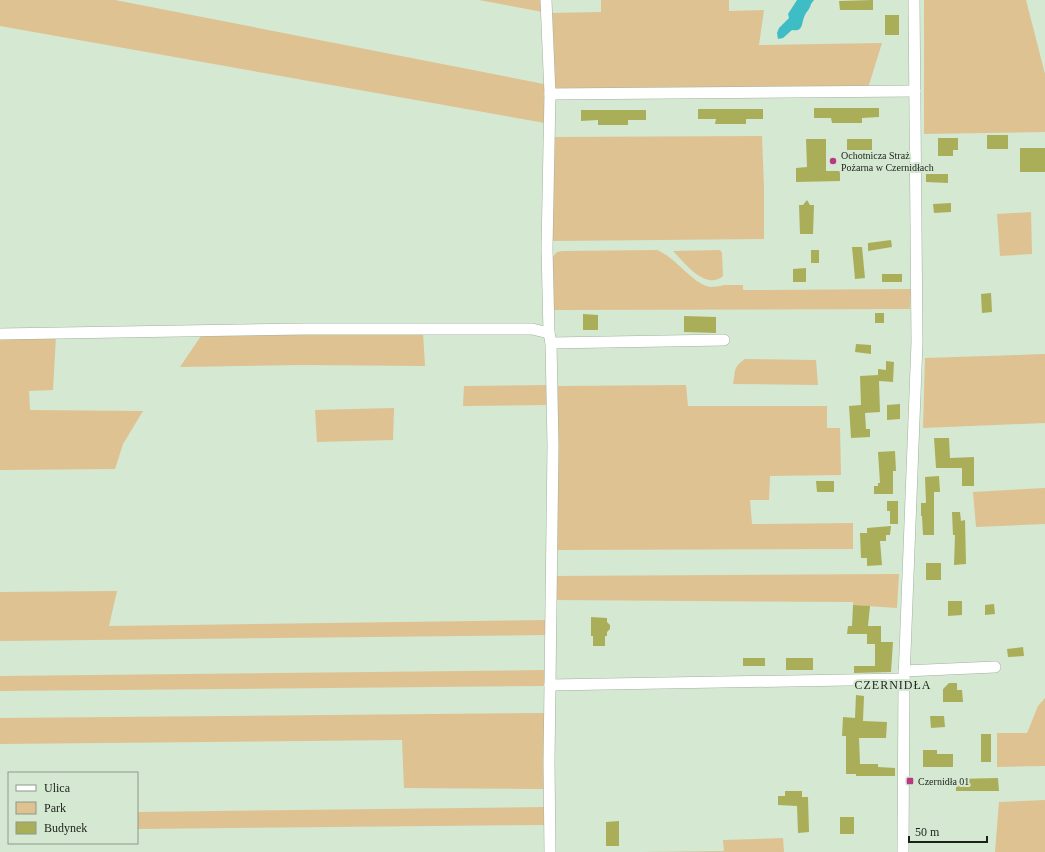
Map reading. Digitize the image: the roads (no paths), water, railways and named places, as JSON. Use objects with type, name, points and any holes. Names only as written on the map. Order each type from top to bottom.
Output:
[{"type":"street","points":[[546,0],[550,94],[547,248],[553,446],[549,762],[550,852]]},
{"type":"street","points":[[903,852],[904,675],[917,342],[914,0]]},
{"type":"street","points":[[550,94],[915,91]]},
{"type":"street","points":[[0,334],[304,329],[532,329],[550,338],[724,340]]},
{"type":"street","points":[[550,685],[904,675],[995,668]]},
{"type":"water","points":[[797,0],[814,0],[805,15],[802,26],[799,30],[792,30],[783,38],[778,39],[777,33],[779,28],[789,18],[788,14]]},
{"type":"place","name":"Ochotnicza Straż Pożarna w Czernidłach","points":[[833,161]]},
{"type":"place","name":"Czernidła 01","points":[[910,781]]},
{"type":"district","name":"CZERNIDŁA","points":[[893,685]]}]
